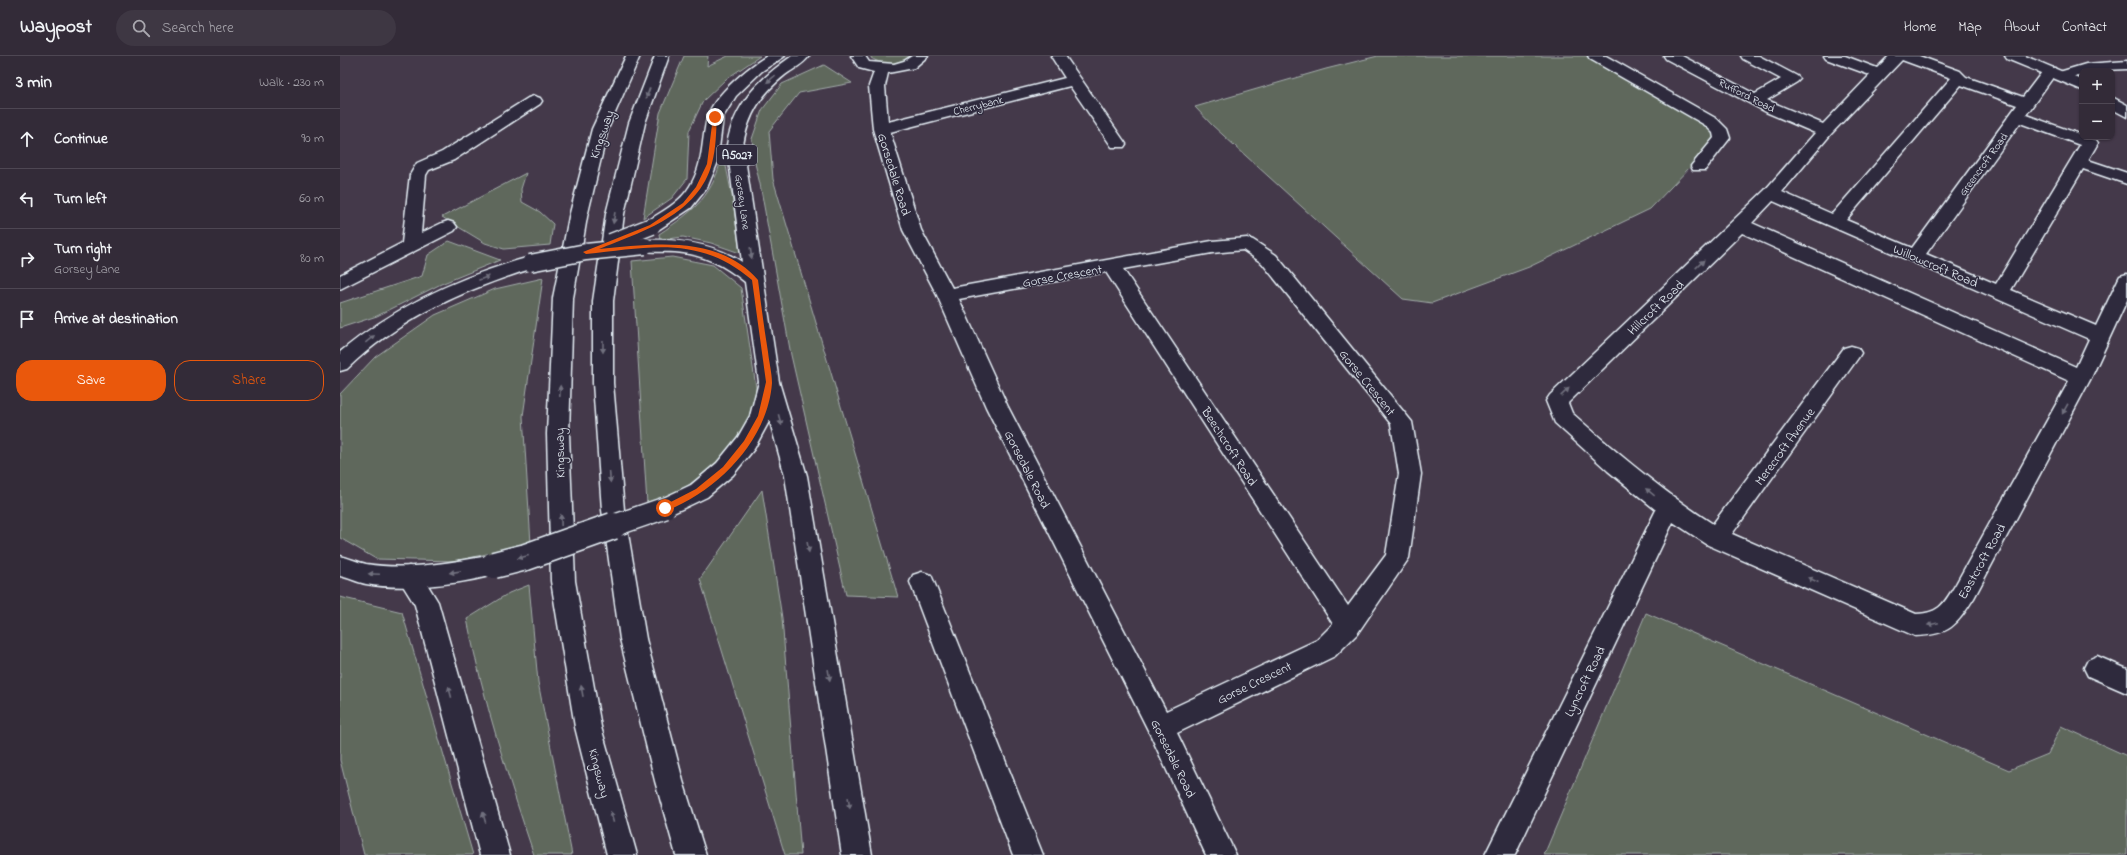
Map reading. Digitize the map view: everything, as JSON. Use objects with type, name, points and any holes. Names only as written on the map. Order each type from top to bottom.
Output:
[{"type":"main road","name":"Kingsway","points":[[622,855],[588,727],[563,581],[558,434],[563,298],[578,217],[600,129],[633,56]]},
{"type":"main road","points":[[662,56],[637,123],[615,214],[603,301],[603,383],[613,510],[633,639],[669,781],[691,855]]},
{"type":"main road","name":"A5027","points":[[586,252],[652,226],[685,204],[698,188],[709,164],[715,117],[730,94],[757,68],[778,56]]},
{"type":"main road","name":"Gorsey Lane","points":[[769,382],[735,145],[736,131],[750,101],[761,88],[802,56]]},
{"type":"main road","points":[[858,56],[864,65],[882,69],[903,67],[912,63],[921,56]]},
{"type":"main road","points":[[1058,56],[1118,144]]},
{"type":"main road","points":[[1595,56],[1711,122],[1721,132],[1722,138],[1699,166]]},
{"type":"main road","name":"Rufford Road","points":[[1671,56],[1755,100],[1825,131]]},
{"type":"main road","points":[[1748,56],[1792,79],[1755,100]]},
{"type":"main road","points":[[1832,56],[1880,74]]},
{"type":"main road","name":"Hillcroft Road","points":[[1716,538],[1669,507],[1616,465],[1563,418],[1557,401],[1771,194],[1825,131],[1897,56]]},
{"type":"main road","points":[[1905,56],[1955,74],[1959,78],[1958,79],[2027,103]]},
{"type":"main road","points":[[2012,56],[2079,84]]},
{"type":"main road","points":[[2056,74],[2127,65]]},
{"type":"main road","name":"Gorsedale Road","points":[[882,69],[877,86],[881,129],[912,230],[947,295],[997,407],[1160,727],[1221,855]]},
{"type":"main road","name":"Greencroft Road","points":[[1915,256],[2027,103],[2056,74]]},
{"type":"main road","points":[[1835,221],[1958,79]]},
{"type":"main road","name":"Cherrybank","points":[[881,129],[1074,80]]},
{"type":"main road","points":[[411,246],[418,175],[423,167],[448,156],[534,101]]},
{"type":"main road","points":[[2115,104],[2127,112]]},
{"type":"main road","points":[[2000,293],[2090,143],[2017,117]]},
{"type":"main road","points":[[2079,162],[2127,179]]},
{"type":"main road","name":"Willowcroft Road","points":[[1771,194],[2101,336]]},
{"type":"main road","points":[[1740,225],[2081,378]]},
{"type":"main road","points":[[340,283],[448,227]]},
{"type":"main road","name":"Gorse Crescent","points":[[947,295],[1212,247],[1247,244],[1269,259],[1401,422],[1410,474],[1396,558],[1348,626],[1326,648],[1160,727]]},
{"type":"main road","points":[[340,364],[375,335],[406,315],[438,298],[480,279],[530,263],[586,252],[669,245],[691,247],[710,252],[738,265],[755,280]]},
{"type":"main road","name":"Beechcroft Road","points":[[1112,266],[1348,626]]},
{"type":"main road","name":"Eastcroft Road","points":[[1716,538],[1915,625],[1932,625],[1945,620],[1965,591],[2081,378],[2127,280]]},
{"type":"main road","name":"Merecroft Avenue","points":[[1716,538],[1851,353]]},
{"type":"main road","points":[[340,566],[366,574],[409,576],[452,573],[526,557],[665,508],[698,491],[725,469],[746,443],[761,416],[769,382]]},
{"type":"main road","points":[[769,382],[796,476],[857,855]]},
{"type":"main road","name":"Lyncroft Road","points":[[1500,855],[1669,507]]},
{"type":"main road","points":[[409,576],[426,602],[495,855]]},
{"type":"main road","points":[[922,582],[1028,855]]},
{"type":"main road","points":[[2097,668],[2127,681]]},
{"type":"green space","points":[[684,56],[708,56],[707,66],[728,56],[760,56],[726,79],[703,101],[689,131],[687,179],[672,198],[643,218],[660,113]]},
{"type":"green space","points":[[871,56],[912,56],[902,62],[887,64],[876,61],[871,58]]},
{"type":"green space","points":[[1378,56],[1589,56],[1692,115],[1716,132],[1713,143],[1650,209],[1529,267],[1432,303],[1403,299],[1212,125],[1195,107],[1326,69]]},
{"type":"green space","points":[[824,65],[852,83],[799,93],[769,131],[773,179],[898,597],[846,595],[791,355],[760,184],[754,159],[752,139],[762,110],[782,84]]},
{"type":"green space","points":[[723,151],[733,201],[740,253],[711,243],[683,237],[660,240],[659,234],[693,209],[708,191],[719,167]]},
{"type":"green space","points":[[526,173],[521,189],[522,202],[540,212],[553,224],[550,245],[504,249],[485,243],[442,217]]},
{"type":"green space","points":[[449,241],[500,260],[441,284],[377,316],[340,328],[340,303],[422,276],[428,255]]},
{"type":"green space","points":[[672,257],[713,265],[741,288],[757,394],[750,428],[720,463],[680,491],[647,504],[632,261]]},
{"type":"green space","points":[[543,278],[523,416],[531,544],[455,561],[376,559],[340,538],[340,394],[375,357],[435,315],[495,289]]},
{"type":"green space","points":[[762,490],[782,618],[801,855],[785,855],[700,579]]},
{"type":"green space","points":[[529,585],[538,682],[572,855],[534,855],[488,709],[467,619],[509,593]]},
{"type":"green space","points":[[340,597],[402,612],[473,855],[364,855],[340,760]]},
{"type":"green space","points":[[1646,613],[2009,770],[2048,754],[2061,726],[2127,756],[2127,855],[1544,855]]},
{"type":"route","points":[[665,508],[698,491],[725,469],[746,443],[761,416],[769,382],[755,280],[738,265],[710,252],[691,247],[669,245],[645,246],[586,252],[652,226],[685,204],[698,188],[709,164],[715,117]]}]
